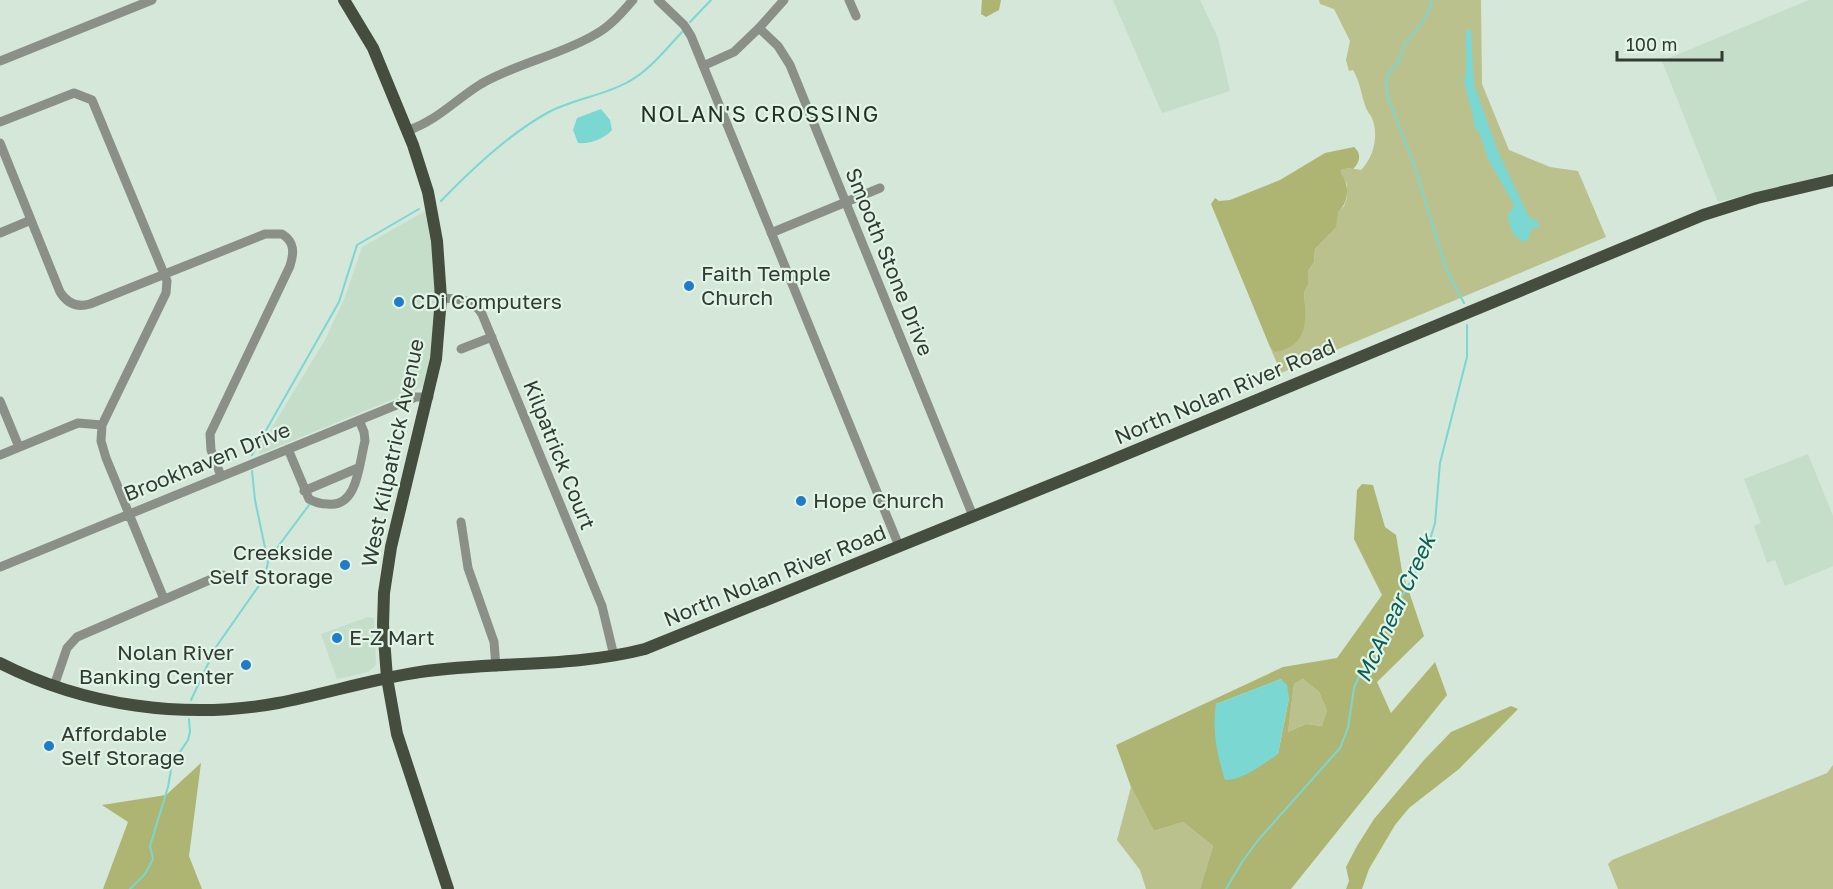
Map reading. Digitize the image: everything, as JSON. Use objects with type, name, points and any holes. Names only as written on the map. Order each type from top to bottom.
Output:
[{"type":"main road","name":"West Kilpatrick Avenue","points":[[344,0],[373,48],[425,180],[433,215],[440,267],[439,343],[429,397],[387,572],[383,625],[392,715],[402,753],[448,889]]},
{"type":"main road","name":"North Nolan River Road","points":[[0,663],[54,686],[96,698],[127,704],[197,710],[278,703],[387,678],[431,671],[587,661],[645,650],[1702,215],[1757,198],[1833,180]]},
{"type":"street","points":[[0,61],[152,0]]},
{"type":"street","points":[[407,131],[436,118],[481,84],[518,66],[595,35],[608,26],[633,0]]},
{"type":"street","points":[[658,0],[687,29],[899,546]]},
{"type":"street","points":[[703,66],[734,52],[784,0]]},
{"type":"street","points":[[849,0],[856,16]]},
{"type":"street","name":"Smooth Stone Drive","points":[[759,28],[778,46],[790,65],[973,516]]},
{"type":"street","points":[[0,122],[74,93],[92,100],[165,275],[166,293],[102,425],[101,445],[165,599]]},
{"type":"street","points":[[0,143],[60,292],[64,298],[76,305],[90,304],[265,234],[282,234],[288,237],[294,254],[290,266],[212,425],[211,450],[222,476]]},
{"type":"street","points":[[771,233],[880,188]]},
{"type":"street","points":[[0,233],[31,220]]},
{"type":"street","name":"Kilpatrick Court","points":[[441,298],[468,301],[474,304],[482,314],[602,606],[614,656]]},
{"type":"street","points":[[462,349],[492,337]]},
{"type":"street","name":"Brookhaven Drive","points":[[0,567],[416,397],[429,397]]},
{"type":"street","points":[[0,401],[19,447]]},
{"type":"street","points":[[288,448],[309,499],[315,503],[339,504],[350,496],[365,441],[359,420]]},
{"type":"street","points":[[0,455],[78,423],[102,425]]},
{"type":"street","points":[[304,490],[358,468]]},
{"type":"street","points":[[461,522],[468,568],[494,642],[496,667]]},
{"type":"street","points":[[54,686],[67,648],[71,642],[90,630],[220,575],[235,577]]},
{"type":"shaded area","points":[[1113,0],[1200,0],[1218,38],[1230,91],[1162,113]]},
{"type":"shaded area","points":[[1809,0],[1833,0],[1833,173],[1718,202],[1662,61]]},
{"type":"shaded area","points":[[427,210],[434,256],[435,312],[425,386],[260,454],[258,450],[325,340],[345,297],[362,247]]},
{"type":"shaded area","points":[[1808,454],[1833,516],[1833,566],[1785,586],[1775,560],[1767,563],[1754,526],[1761,523],[1744,479]]},
{"type":"shaded area","points":[[368,617],[374,618],[376,664],[368,672],[337,679],[321,634]]},
{"type":"green space","points":[[982,0],[1001,0],[999,10],[986,17],[981,14]]},
{"type":"green space","points":[[1319,0],[1481,0],[1482,84],[1509,150],[1550,167],[1578,171],[1606,237],[1281,373],[1270,347],[1275,351],[1294,344],[1303,330],[1304,292],[1308,285],[1308,271],[1314,262],[1315,249],[1329,234],[1347,197],[1347,184],[1341,170],[1349,168],[1361,170],[1369,159],[1375,138],[1372,118],[1359,83],[1353,70],[1349,71],[1346,60],[1350,41],[1334,9],[1320,4]]},
{"type":"green space","points":[[1354,147],[1359,155],[1357,164],[1353,169],[1341,170],[1347,193],[1342,208],[1338,212],[1336,227],[1315,249],[1314,262],[1308,271],[1308,285],[1304,292],[1303,330],[1295,344],[1275,352],[1270,347],[1211,204],[1215,198],[1219,201],[1230,200],[1280,180],[1325,153]]},
{"type":"green space","points":[[1362,484],[1373,485],[1385,527],[1396,535],[1402,571],[1424,636],[1377,682],[1391,713],[1435,662],[1447,695],[1291,889],[1200,889],[1213,846],[1183,822],[1154,831],[1131,787],[1116,745],[1283,667],[1337,658],[1382,595],[1354,539],[1357,490]],"holes":[[[1281,679],[1289,698],[1278,754],[1216,704]],[[1303,679],[1319,692],[1327,711],[1322,726],[1306,724],[1288,732],[1294,684]]]},
{"type":"green space","points":[[1303,679],[1319,692],[1327,711],[1323,726],[1306,724],[1288,732],[1294,684]]},
{"type":"green space","points":[[1511,706],[1518,709],[1459,769],[1409,808],[1395,825],[1369,869],[1362,889],[1346,889],[1349,881],[1346,867],[1357,846],[1374,819],[1424,760],[1451,732]]},
{"type":"green space","points":[[201,763],[189,856],[202,889],[103,889],[128,822],[102,805],[166,795]]},
{"type":"green space","points":[[1833,765],[1833,889],[1618,889],[1608,864],[1612,860],[1827,773]]},
{"type":"green space","points":[[1131,787],[1154,831],[1183,822],[1213,846],[1200,889],[1146,889],[1140,870],[1117,840]]},
{"type":"water","points":[[1470,29],[1474,85],[1499,154],[1529,217],[1537,221],[1540,228],[1534,227],[1528,240],[1524,242],[1512,231],[1508,214],[1514,207],[1513,203],[1488,159],[1480,134],[1473,124],[1474,120],[1464,82],[1466,30]]},
{"type":"water","points":[[601,109],[610,120],[612,130],[596,140],[578,143],[573,130],[577,118]]},
{"type":"water","points":[[1281,679],[1287,685],[1289,698],[1278,754],[1245,775],[1225,780],[1216,743],[1216,704]]},
{"type":"waterway","points":[[690,22],[711,0]]},
{"type":"waterway","name":"McAnear Creek","points":[[1431,0],[1426,17],[1404,45],[1399,61],[1388,74],[1386,88],[1415,167],[1446,269],[1464,303]]},
{"type":"waterway","points":[[441,201],[478,165],[519,131],[557,108],[608,91],[636,77],[657,59],[682,32]]},
{"type":"waterway","points":[[252,455],[339,302],[357,245],[419,209]]},
{"type":"waterway","name":"McAnear Creek","points":[[1226,889],[1259,839],[1340,748],[1348,728],[1354,688],[1361,672],[1426,553],[1435,523],[1440,463],[1467,357],[1467,325]]},
{"type":"waterway","points":[[191,700],[216,647],[265,577],[268,562],[255,500],[252,471]]},
{"type":"waterway","points":[[268,560],[309,505]]},
{"type":"waterway","points":[[130,889],[145,874],[153,859],[150,846],[168,787],[172,764],[188,740],[189,719]]},
{"type":"place","name":"Faith Temple Church","points":[[689,286]]},
{"type":"place","name":"CDi Computers","points":[[399,302]]},
{"type":"place","name":"Hope Church","points":[[801,501]]},
{"type":"place","name":"Creekside Self Storage","points":[[345,565]]},
{"type":"place","name":"E-Z Mart","points":[[337,638]]},
{"type":"place","name":"Nolan River Banking Center","points":[[246,665]]},
{"type":"place","name":"Affordable Self Storage","points":[[49,746]]},
{"type":"district","name":"NOLAN'S CROSSING","points":[[760,114]]}]
